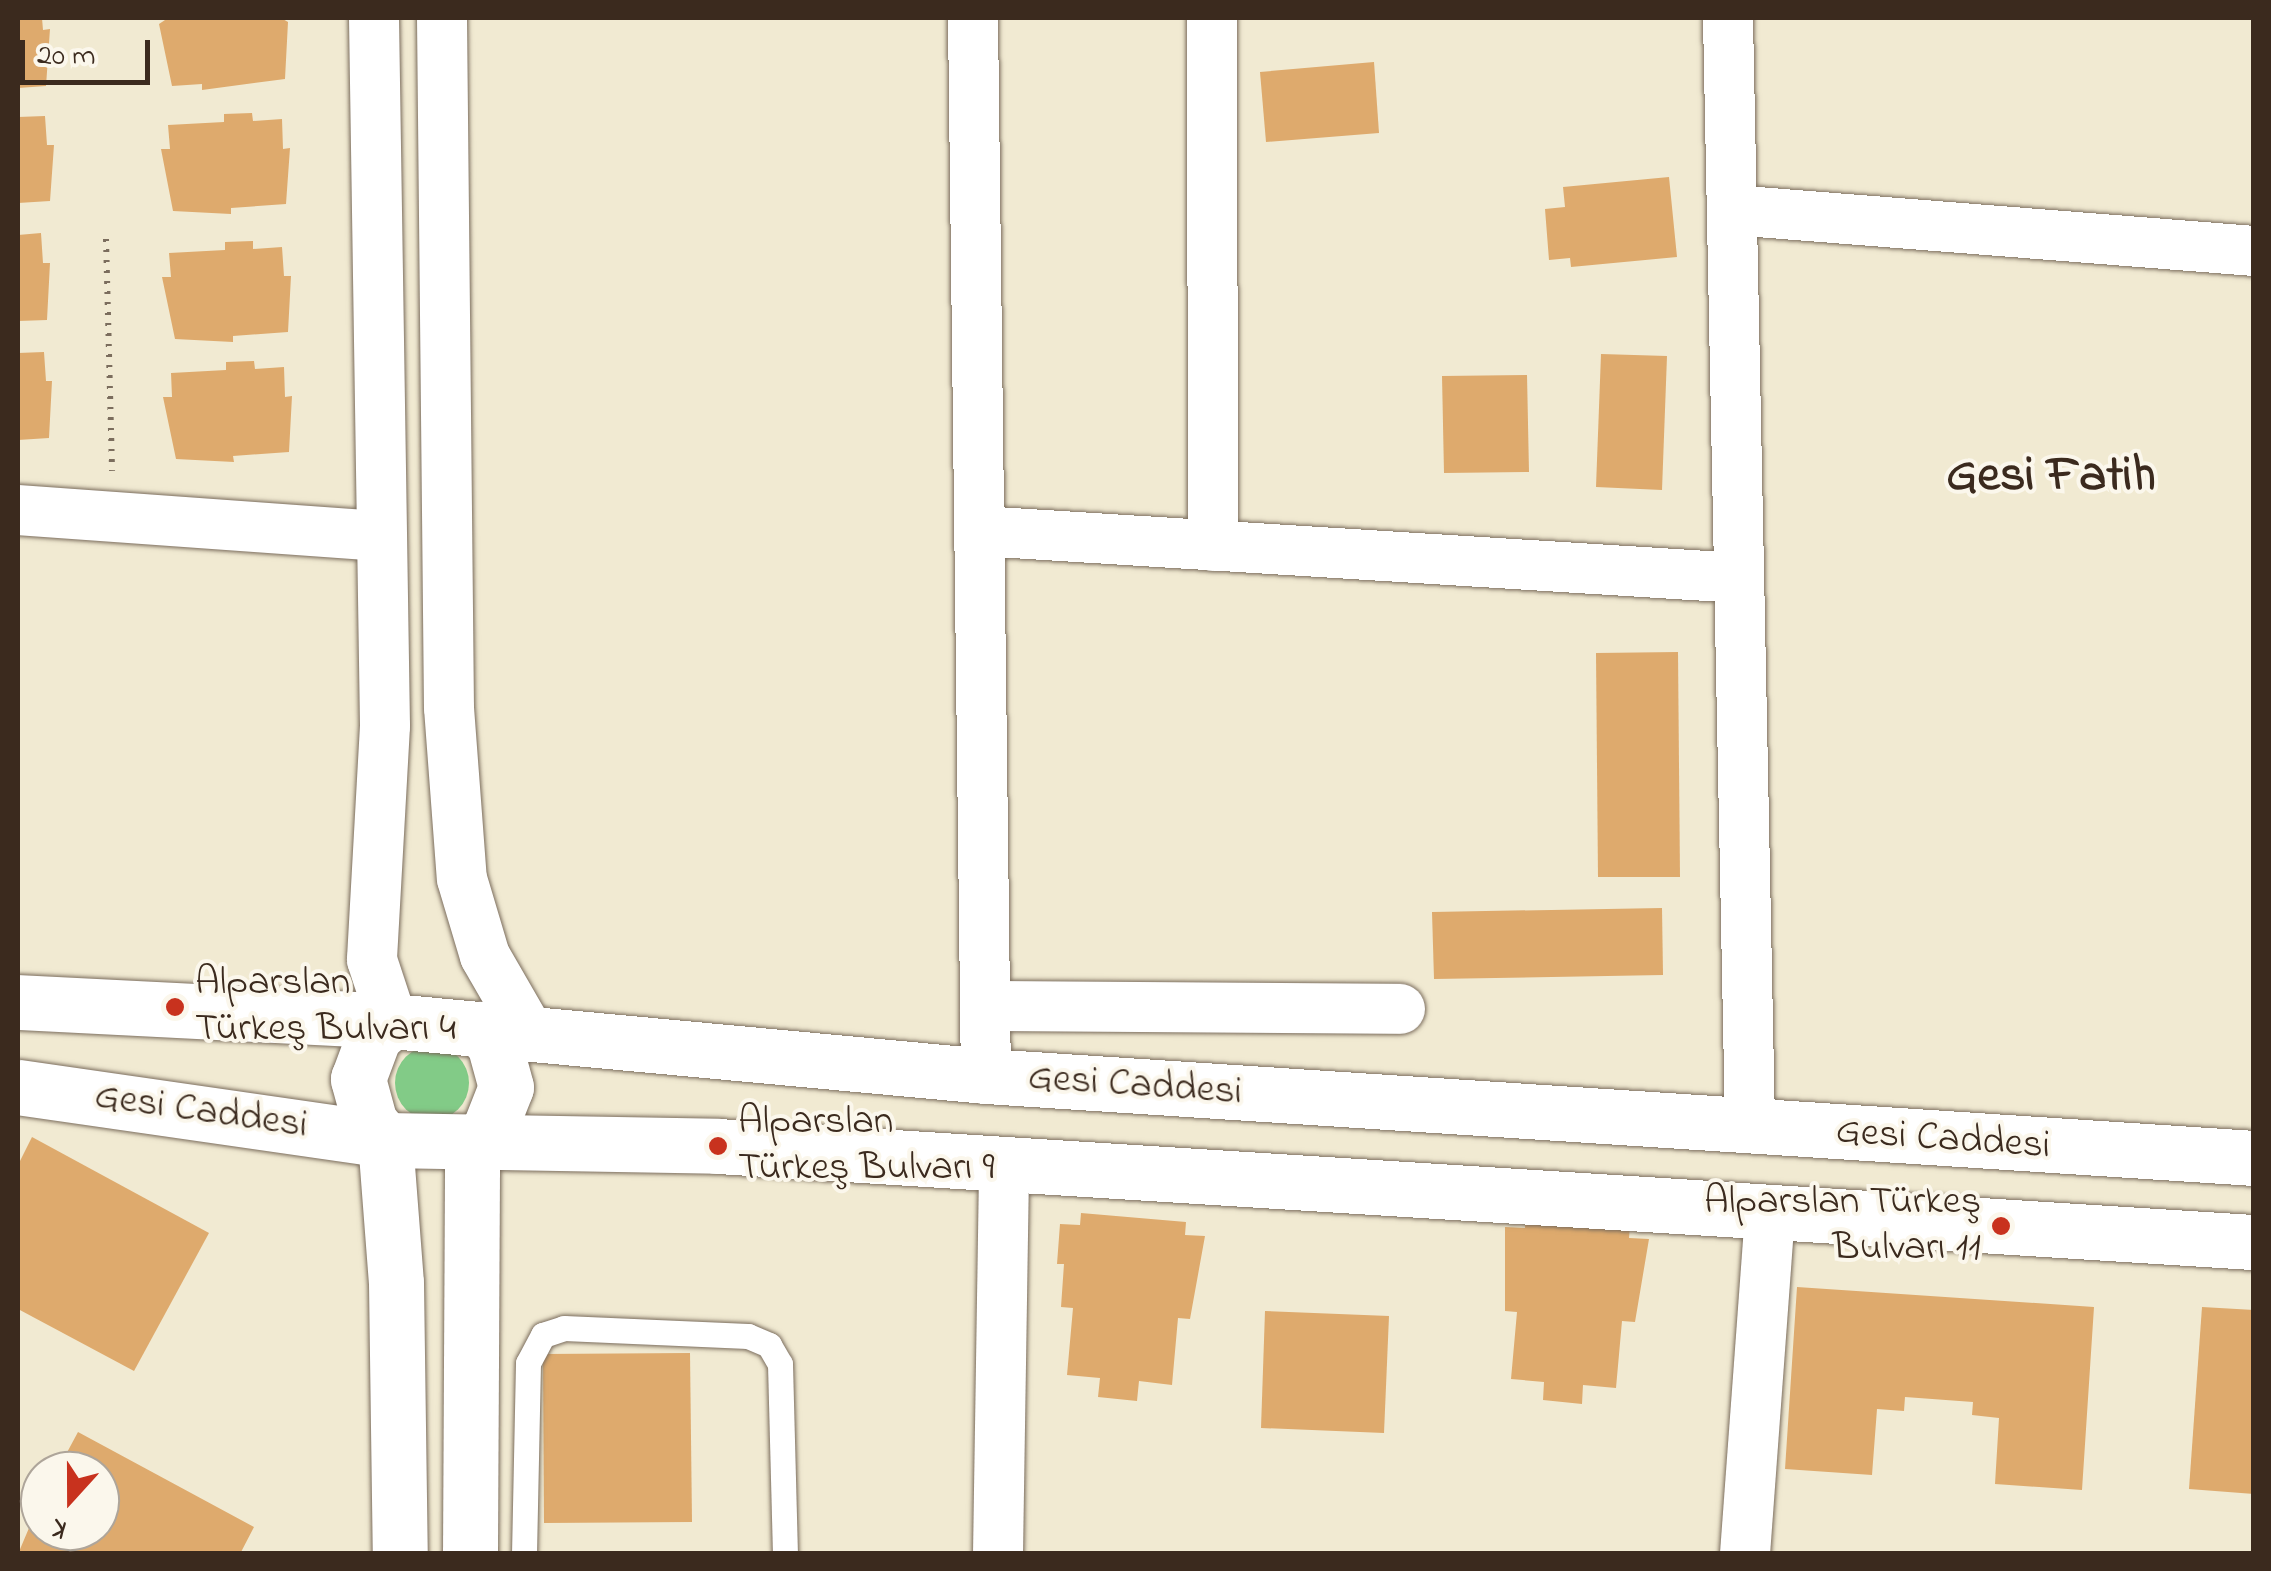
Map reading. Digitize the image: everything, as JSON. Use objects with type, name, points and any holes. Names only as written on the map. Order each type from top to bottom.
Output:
[{"type":"main road","name":"Gesi Caddesi","points":[[18,1002],[392,1021],[986,1076],[2254,1158]]},
{"type":"main road","points":[[392,1021],[374,1036],[358,1079],[370,1123],[385,1140],[396,1282],[400,1554]]},
{"type":"main road","points":[[385,1140],[472,1145],[490,1130],[506,1088],[498,1054],[505,1032]]},
{"type":"main road","name":"Gesi Caddesi","points":[[18,1087],[385,1140]]},
{"type":"main road","name":"Gesi Caddesi","points":[[472,1145],[718,1146],[2254,1242]]},
{"type":"main road","points":[[470,1554],[472,1145]]},
{"type":"street","points":[[374,18],[385,726],[372,960],[392,1021]]},
{"type":"street","points":[[442,18],[449,708],[462,879],[505,1032]]},
{"type":"street","points":[[973,18],[986,1076]]},
{"type":"street","points":[[1212,18],[1213,546]]},
{"type":"street","points":[[1728,18],[1750,1128]]},
{"type":"street","points":[[1732,210],[2254,251]]},
{"type":"street","points":[[18,510],[381,536]]},
{"type":"street","points":[[980,531],[1739,578]]},
{"type":"street","points":[[985,1006],[1400,1010]]},
{"type":"street","points":[[998,1554],[1004,1162]]},
{"type":"street","points":[[1745,1554],[1770,1212]]},
{"type":"lane","points":[[524,1554],[528,1363],[543,1335],[564,1328],[748,1336],[770,1345],[780,1364],[785,1554]]},
{"type":"path","points":[[106,240],[114,517]]},
{"type":"green space","points":[[432,1046],[458,1057],[469,1083],[458,1109],[432,1120],[406,1109],[395,1083],[406,1057]]},
{"type":"building","points":[[18,18],[42,18],[43,30],[50,29],[46,86],[18,88]]},
{"type":"building","points":[[168,18],[281,18],[288,22],[285,79],[202,90],[202,84],[172,86],[159,24]]},
{"type":"building","points":[[1374,62],[1379,133],[1266,142],[1260,72]]},
{"type":"building","points":[[252,113],[253,121],[282,119],[283,149],[290,148],[286,204],[231,208],[231,214],[173,211],[161,149],[170,149],[168,125],[224,122],[224,114]]},
{"type":"building","points":[[45,116],[47,145],[54,145],[50,201],[18,203],[18,117]]},
{"type":"building","points":[[1669,177],[1677,257],[1571,267],[1570,258],[1549,260],[1545,209],[1565,207],[1563,187]]},
{"type":"building","points":[[41,233],[43,263],[50,263],[47,320],[18,321],[18,235]]},
{"type":"building","points":[[253,241],[253,249],[282,247],[284,276],[291,276],[288,332],[233,336],[233,342],[175,339],[162,277],[171,277],[169,253],[225,250],[225,242]]},
{"type":"building","points":[[44,352],[46,381],[52,381],[49,438],[18,440],[18,353]]},
{"type":"building","points":[[1601,354],[1667,356],[1662,490],[1596,487]]},
{"type":"building","points":[[254,361],[255,369],[284,367],[285,397],[292,396],[289,452],[233,456],[234,462],[176,459],[163,397],[172,397],[171,373],[226,370],[226,362]]},
{"type":"building","points":[[1527,375],[1529,472],[1444,473],[1442,376]]},
{"type":"building","points":[[1678,652],[1680,877],[1598,877],[1596,653]]},
{"type":"building","points":[[1662,908],[1663,975],[1434,979],[1432,912]]},
{"type":"building","points":[[32,1137],[209,1233],[134,1371],[18,1309],[18,1165]]},
{"type":"building","points":[[1081,1213],[1186,1222],[1185,1235],[1205,1236],[1190,1319],[1178,1318],[1172,1385],[1139,1381],[1137,1401],[1098,1397],[1100,1378],[1067,1375],[1073,1308],[1061,1307],[1064,1264],[1057,1264],[1060,1224],[1080,1225]]},
{"type":"building","points":[[1525,1216],[1630,1225],[1629,1238],[1649,1239],[1635,1322],[1622,1321],[1616,1388],[1583,1385],[1582,1404],[1543,1400],[1544,1382],[1511,1379],[1517,1312],[1505,1311],[1505,1227],[1525,1228]]},
{"type":"building","points":[[1797,1287],[2094,1307],[2082,1490],[1995,1484],[1999,1418],[1972,1415],[1973,1402],[1905,1397],[1904,1411],[1877,1409],[1872,1475],[1785,1469]]},
{"type":"building","points":[[2202,1307],[2254,1310],[2254,1494],[2189,1489]]},
{"type":"building","points":[[1265,1311],[1389,1316],[1384,1433],[1261,1428]]},
{"type":"building","points":[[690,1353],[692,1522],[544,1523],[543,1354]]},
{"type":"building","points":[[78,1432],[113,1451],[68,1451]]},
{"type":"building","points":[[120,1455],[254,1527],[240,1554],[18,1554],[20,1549],[120,1551]]},
{"type":"place","name":"Alparslan Türkeş Bulvarı 4","points":[[175,1007]]},
{"type":"place","name":"Alparslan Türkeş Bulvarı 9","points":[[718,1146]]},
{"type":"place","name":"Alparslan Türkeş Bulvarı 11","points":[[2001,1226]]},
{"type":"district","name":"Gesi Fatih","points":[[2051,477]]}]
